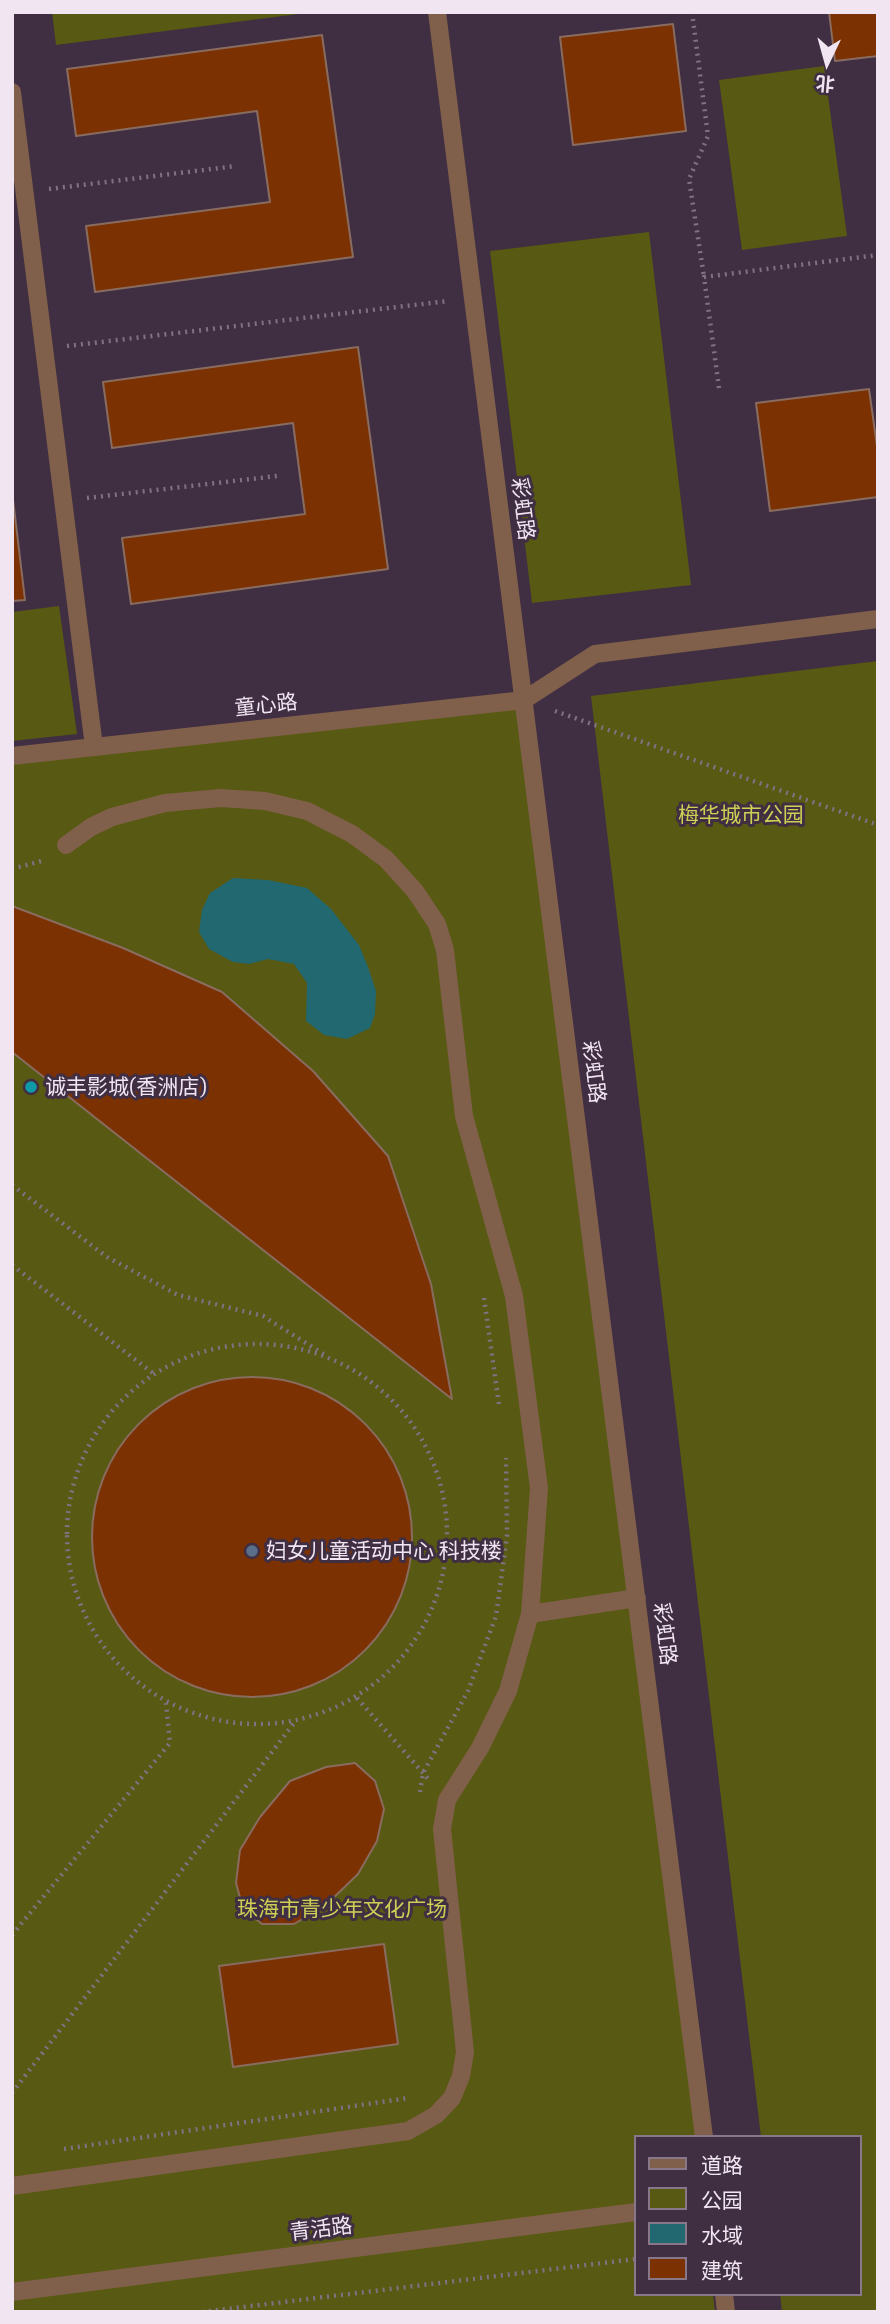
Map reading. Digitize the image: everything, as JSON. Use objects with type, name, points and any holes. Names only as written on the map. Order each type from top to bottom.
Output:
[{"type":"street","name":"彩虹路","points":[[437,12],[704,2135]]},
{"type":"street","points":[[12,92],[94,747]]},
{"type":"street","points":[[524,700],[595,654],[878,619]]},
{"type":"street","name":"童心路","points":[[12,756],[524,700]]},
{"type":"street","points":[[12,2186],[408,2131],[436,2115],[452,2098],[461,2076],[465,2052],[442,1829],[447,1800],[480,1748],[508,1691],[530,1614],[539,1488],[515,1309],[464,1116],[445,950],[437,924],[415,891],[386,859],[352,834],[307,811],[275,804],[221,798],[165,803],[113,817],[91,827],[66,845]]},
{"type":"street","points":[[530,1614],[637,1598]]},
{"type":"street","name":"青活路","points":[[12,2292],[634,2211]]},
{"type":"path","points":[[692,12],[708,136],[690,179],[719,388]]},
{"type":"path","points":[[25,192],[236,166]]},
{"type":"path","points":[[704,278],[878,255]]},
{"type":"path","points":[[44,349],[473,299]]},
{"type":"path","points":[[63,500],[277,475]]},
{"type":"path","points":[[524,700],[878,825]]},
{"type":"path","points":[[12,869],[46,860],[66,845]]},
{"type":"path","points":[[12,1185],[107,1257],[178,1295],[263,1315],[381,1388],[421,1434],[444,1489],[449,1549],[435,1608],[403,1659],[357,1698],[295,1722],[229,1724],[166,1703],[114,1662],[79,1606],[65,1542],[74,1476],[105,1418],[154,1374],[209,1350],[270,1344],[328,1357]]},
{"type":"path","points":[[12,1265],[154,1374]]},
{"type":"path","points":[[484,1298],[501,1417]]},
{"type":"path","points":[[419,1798],[423,1773],[468,1691],[496,1616],[507,1535],[506,1457]]},
{"type":"path","points":[[357,1698],[447,1800]]},
{"type":"path","points":[[12,1935],[170,1743],[166,1703]]},
{"type":"path","points":[[12,2093],[295,1722]]},
{"type":"path","points":[[53,2151],[412,2097]]},
{"type":"path","points":[[202,2312],[634,2259]]},
{"type":"green space","points":[[52,12],[314,12],[56,45]]},
{"type":"green space","points":[[824,66],[847,236],[742,250],[719,80]]},
{"type":"green space","points":[[649,232],[691,585],[532,603],[490,251]]},
{"type":"green space","points":[[59,606],[77,734],[12,741],[12,612]]},
{"type":"green space","name":"梅华城市公园","points":[[878,661],[878,2312],[782,2312],[780,2296],[862,2296],[862,2135],[761,2135],[591,696]]},
{"type":"green space","name":"珠海市青少年文化广场","points":[[523,701],[703,2135],[634,2135],[634,2211],[12,2291],[12,756]]},
{"type":"green space","points":[[634,2220],[634,2296],[713,2296],[715,2311],[12,2312],[12,2300]]},
{"type":"water","points":[[233,878],[268,880],[307,888],[331,909],[359,945],[376,991],[375,1014],[370,1028],[347,1039],[324,1035],[306,1021],[307,983],[294,964],[268,959],[249,964],[233,962],[209,949],[199,932],[202,910],[210,893]]},
{"type":"building","points":[[829,12],[878,12],[878,56],[835,61]]},
{"type":"building","points":[[673,24],[686,131],[573,145],[560,37]]},
{"type":"building","points":[[322,35],[353,257],[95,292],[86,226],[270,202],[257,111],[76,136],[67,69]]},
{"type":"building","points":[[358,347],[388,569],[131,604],[122,538],[305,514],[293,423],[112,448],[103,382]]},
{"type":"building","points":[[869,389],[878,453],[878,497],[770,511],[756,403]]},
{"type":"building","points":[[12,491],[25,600],[12,601]]},
{"type":"building","points":[[12,906],[123,948],[222,992],[313,1071],[388,1156],[431,1284],[452,1399],[12,1052]]},
{"type":"building","name":"妇女儿童活动中心 科技楼","points":[[252,1377],[283,1380],[313,1389],[354,1413],[376,1435],[400,1476],[409,1506],[412,1537],[409,1568],[400,1598],[376,1639],[354,1661],[313,1685],[283,1694],[252,1697],[221,1694],[191,1685],[150,1661],[128,1639],[104,1598],[95,1568],[92,1537],[95,1506],[104,1476],[128,1435],[150,1413],[191,1389],[221,1380]]},
{"type":"building","points":[[355,1763],[375,1781],[384,1809],[377,1841],[358,1874],[326,1905],[294,1924],[262,1924],[243,1908],[236,1883],[240,1850],[260,1817],[290,1781],[326,1767]]},
{"type":"building","points":[[384,1944],[398,2044],[233,2067],[219,1966]]},
{"type":"place","name":"诚丰影城(香洲店)","points":[[31,1087]]},
{"type":"place","name":"妇女儿童活动中心 科技楼","points":[[252,1551]]}]
